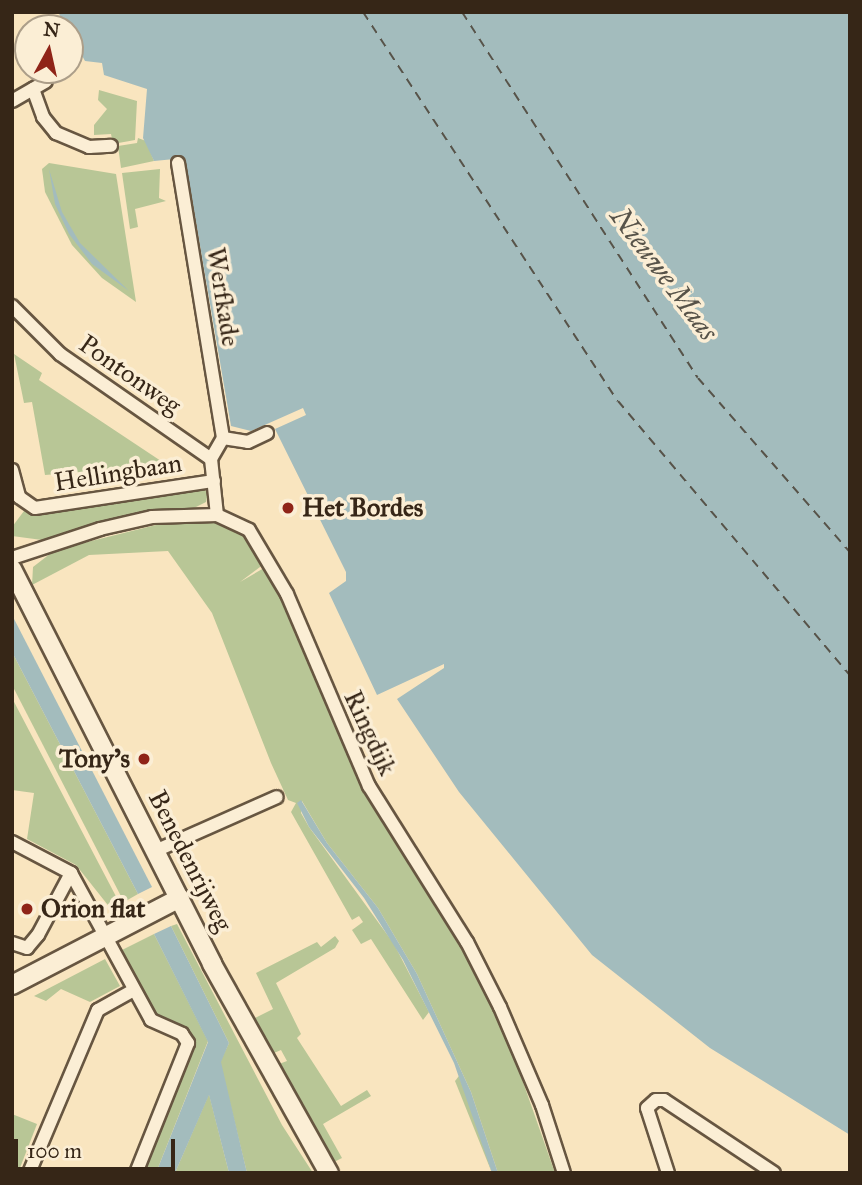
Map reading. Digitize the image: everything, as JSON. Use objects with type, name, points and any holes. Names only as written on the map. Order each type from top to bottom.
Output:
[{"type":"street","points":[[12,101],[41,84]]},
{"type":"street","points":[[33,89],[43,117],[56,133],[89,147],[111,146]]},
{"type":"street","name":"Werfkade","points":[[178,163],[223,438]]},
{"type":"street","name":"Pontonweg","points":[[12,306],[60,354],[211,459]]},
{"type":"street","points":[[217,515],[211,459],[223,438],[248,442],[267,433]]},
{"type":"street","name":"Hellingbaan","points":[[12,470],[19,497],[35,508],[214,481]]},
{"type":"street","name":"Ringdijk","points":[[12,558],[100,528],[152,517],[217,515],[249,530],[272,563],[369,786],[467,942],[500,1007],[541,1105],[564,1173]]},
{"type":"street","name":"Benedenrijweg","points":[[12,569],[272,1079],[329,1173]]},
{"type":"street","points":[[155,851],[277,797]]},
{"type":"street","points":[[12,842],[71,873],[151,1020],[182,1034],[188,1043],[136,1173]]},
{"type":"street","points":[[12,943],[27,948],[38,935],[71,873]]},
{"type":"street","points":[[12,985],[180,898]]},
{"type":"street","points":[[29,1173],[98,1010],[134,990]]},
{"type":"street","points":[[668,1173],[647,1108],[656,1100],[664,1100],[774,1173]]},
{"type":"green space","points":[[99,90],[137,101],[135,140],[113,144],[111,134],[94,135],[94,125],[107,109],[98,100]]},
{"type":"green space","points":[[138,138],[146,141],[154,161],[121,168],[118,146],[137,143]]},
{"type":"green space","points":[[49,163],[116,174],[136,302],[102,278],[72,245],[45,192],[42,169]]},
{"type":"green space","points":[[160,169],[159,198],[166,201],[135,209],[138,227],[130,229],[122,173]]},
{"type":"green space","points":[[14,354],[42,373],[39,380],[167,465],[45,475],[32,402],[24,403]]},
{"type":"green space","points":[[202,487],[208,493],[206,502],[192,509],[139,514],[42,540],[12,536],[12,527],[27,507],[45,514]]},
{"type":"green space","points":[[215,522],[242,533],[264,564],[240,582],[264,568],[281,591],[363,785],[482,984],[510,1045],[555,1173],[498,1173],[471,1092],[417,974],[378,908],[327,843],[302,801],[301,813],[309,827],[394,944],[429,1012],[423,1020],[371,939],[361,944],[352,930],[363,922],[359,916],[352,920],[291,812],[296,803],[288,800],[271,763],[212,613],[168,551],[89,555],[32,585],[33,567],[55,550],[164,523]]},
{"type":"green space","points":[[12,652],[138,894],[124,902],[12,685]]},
{"type":"green space","points":[[12,698],[120,904],[111,909],[76,865],[27,839],[34,793],[12,790]]},
{"type":"green space","points":[[177,924],[282,1125],[313,1173],[247,1173],[220,1062],[229,1043],[171,926]]},
{"type":"green space","points":[[154,934],[208,1041],[156,1173],[142,1173],[194,1040],[185,1029],[152,1013],[118,952]]},
{"type":"green space","points":[[335,936],[339,941],[335,948],[276,983],[301,1034],[297,1038],[341,1106],[367,1090],[371,1096],[323,1124],[342,1158],[334,1162],[329,1161],[276,1074],[279,1064],[287,1061],[281,1050],[274,1053],[263,1049],[249,1021],[273,1009],[256,973],[317,942],[321,947]]},
{"type":"green space","points":[[105,959],[120,986],[90,1002],[61,989],[46,1001],[34,996]]},
{"type":"green space","points":[[459,1076],[480,1133],[492,1173],[455,1081]]},
{"type":"green space","points":[[209,1094],[229,1173],[175,1173],[193,1131]]},
{"type":"green space","points":[[12,1114],[37,1124],[18,1173],[12,1173]]},
{"type":"water","name":"Nieuwe Maas","points":[[58,12],[850,12],[850,1135],[710,1048],[592,955],[459,792],[397,699],[444,668],[444,664],[377,695],[329,593],[346,581],[346,572],[275,429],[306,415],[303,408],[251,431],[231,426],[185,158],[154,161],[143,138],[147,89],[104,75],[102,63],[85,61],[84,14]]},
{"type":"water","points":[[49,169],[62,212],[80,243],[129,291],[92,264],[69,234],[55,204]]},
{"type":"water","points":[[12,615],[152,887],[138,894],[12,652]]},
{"type":"water","points":[[301,800],[327,843],[378,908],[417,974],[471,1092],[498,1173],[492,1173],[454,1063],[403,960],[364,898],[309,827],[297,803]]},
{"type":"water","points":[[171,926],[229,1043],[221,1062],[247,1173],[229,1173],[209,1095],[175,1173],[156,1173],[208,1042],[154,934]]},
{"type":"ferry route","points":[[363,12],[618,401],[850,676]]},
{"type":"ferry route","points":[[462,12],[698,378],[850,552]]},
{"type":"place","name":"Het Bordes","points":[[288,508]]},
{"type":"place","name":"Tony's","points":[[144,759]]},
{"type":"place","name":"Orion flat","points":[[27,909]]}]
